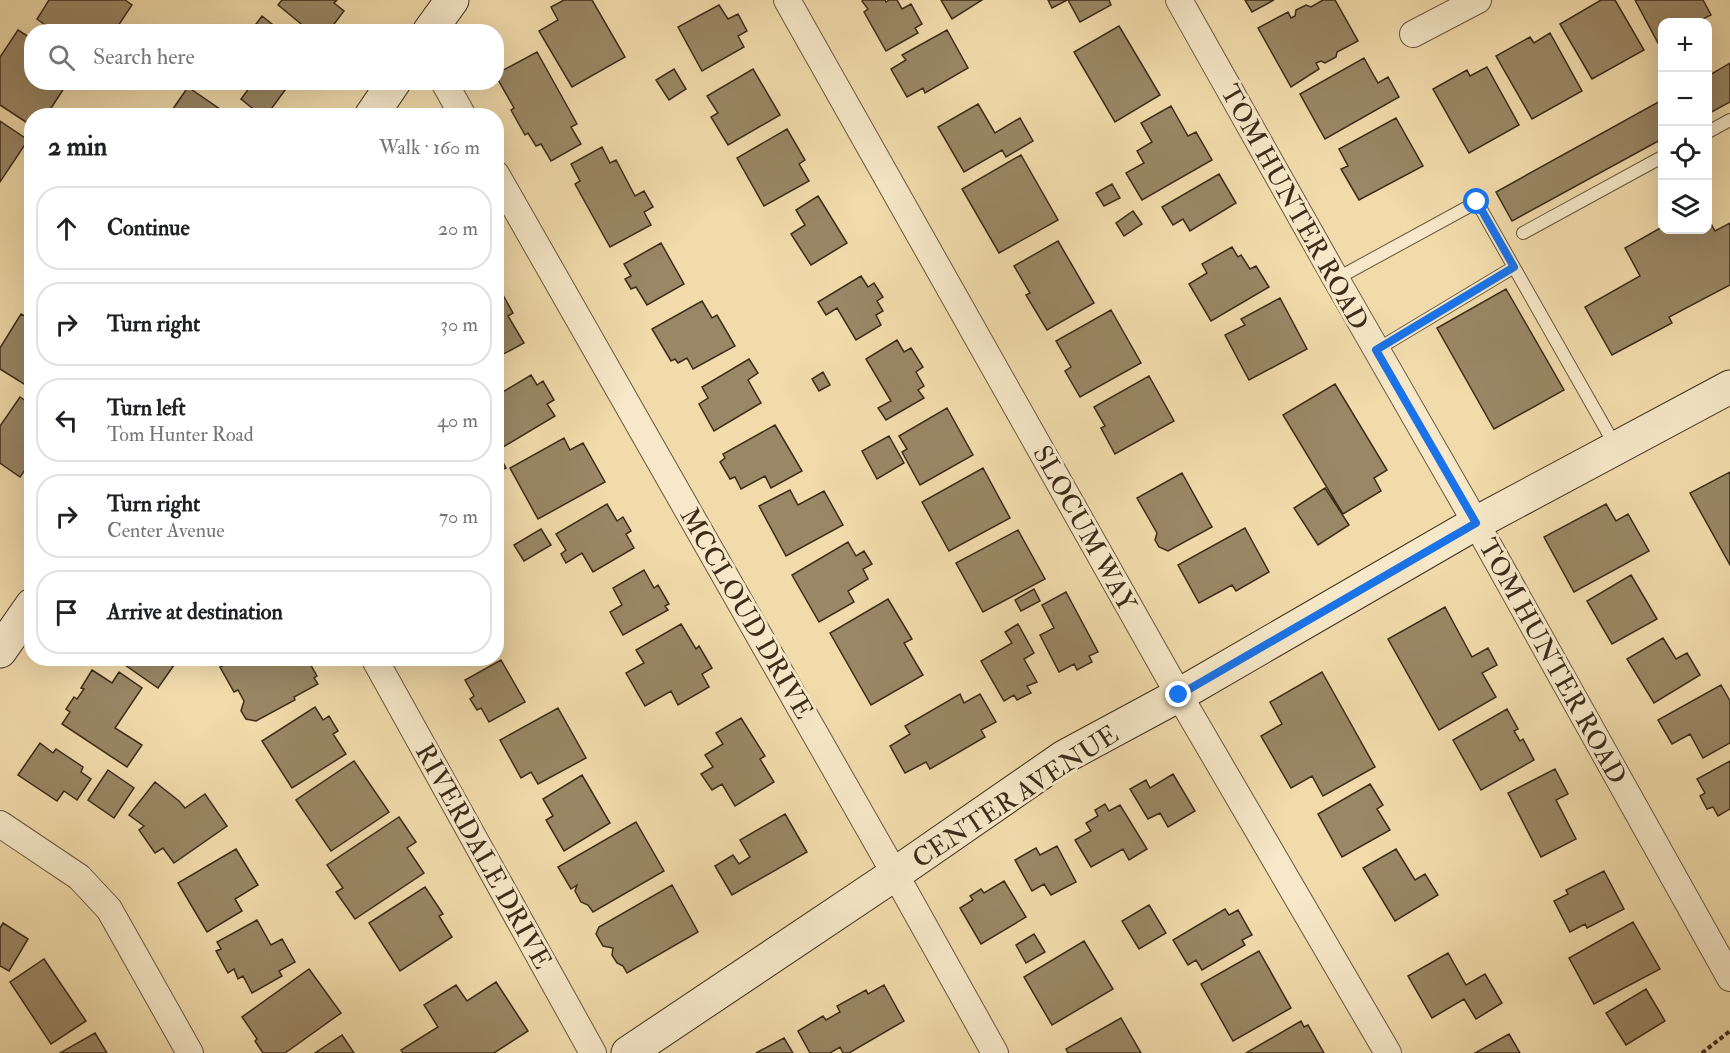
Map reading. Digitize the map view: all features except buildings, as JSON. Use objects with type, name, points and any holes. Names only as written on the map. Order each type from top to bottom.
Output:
[{"type":"main road","points":[[435,24],[452,0]]},
{"type":"main road","points":[[376,108],[389,90]]},
{"type":"main road","name":"CENTER AVENUE","points":[[628,1053],[1064,758],[1179,695],[1476,523],[1730,387]]},
{"type":"main road","points":[[0,651],[24,616]]},
{"type":"street","name":"SLOCUM WAY","points":[[787,0],[1179,695],[1388,1053]]},
{"type":"street","name":"TOM HUNTER ROAD","points":[[1179,0],[1476,523],[1730,978]]},
{"type":"street","points":[[1413,34],[1478,0]]},
{"type":"street","points":[[448,90],[459,108]]},
{"type":"street","name":"MCCLOUD DRIVE","points":[[504,188],[895,874],[994,1053]]},
{"type":"street","name":"RIVERDALE DRIVE","points":[[378,666],[593,1053]]},
{"type":"street","points":[[0,824],[79,877],[109,909],[190,1053]]},
{"type":"lane","points":[[1712,129],[1730,120]]},
{"type":"lane","points":[[1523,233],[1658,159]]},
{"type":"lane","points":[[1336,279],[1477,202],[1616,448]]},
{"type":"lane","points":[[1376,350],[1514,267]]},
{"type":"path","points":[[1702,1053],[1730,1031]]},
{"type":"route","points":[[1179,695],[1476,523],[1376,350],[1514,267],[1477,202]]}]
